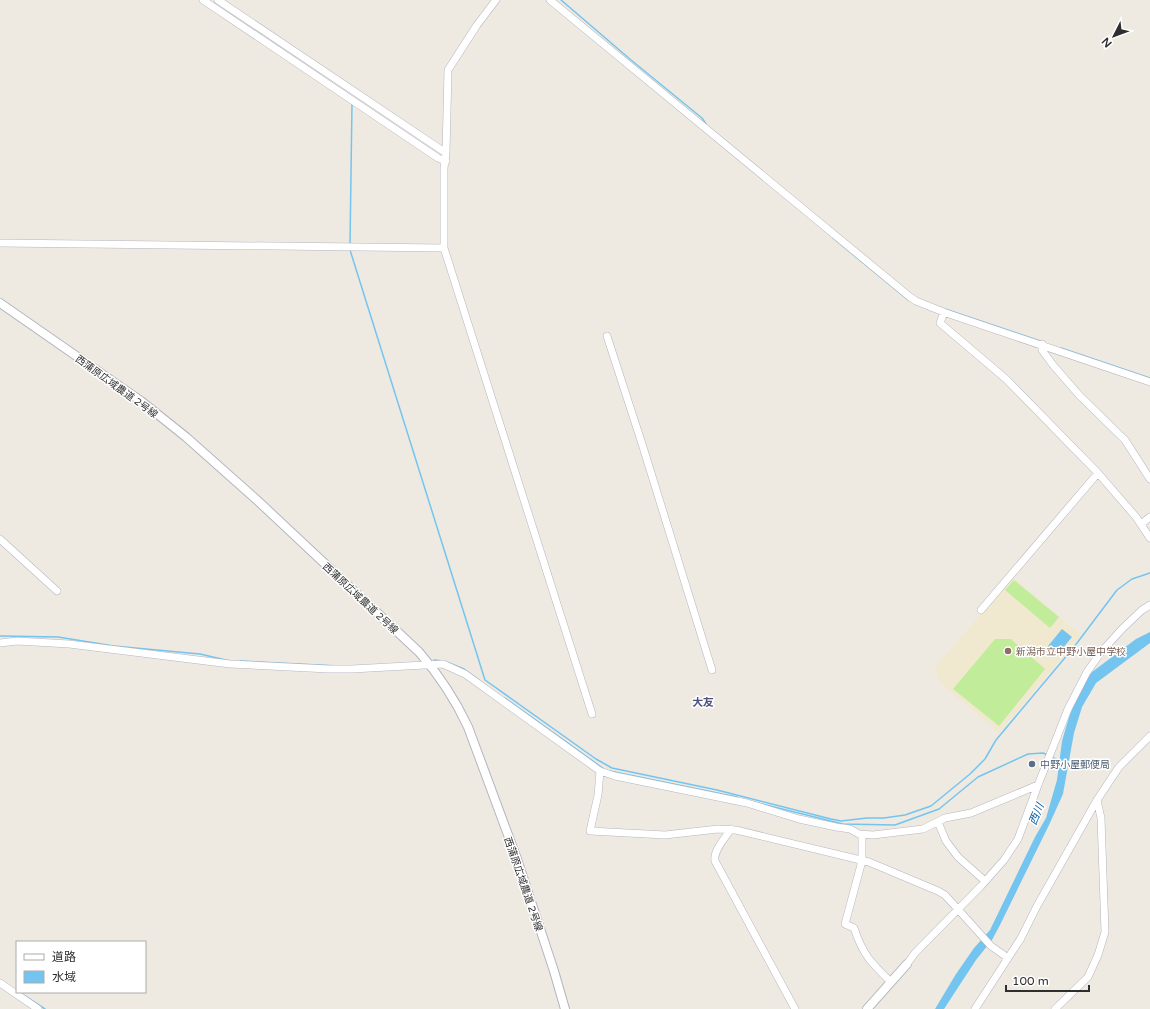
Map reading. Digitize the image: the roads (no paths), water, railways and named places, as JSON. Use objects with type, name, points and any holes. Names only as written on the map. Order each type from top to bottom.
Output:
[{"type":"street","points":[[203,0],[438,158],[446,157]]},
{"type":"street","points":[[218,0],[446,157]]},
{"type":"street","points":[[496,0],[477,24],[448,70],[446,157],[444,168],[444,248],[592,714]]},
{"type":"street","points":[[550,0],[910,297],[944,312],[1042,344],[1150,382]]},
{"type":"street","points":[[0,243],[444,248]]},
{"type":"street","name":"西蒲原広域農道 2号線","points":[[0,303],[136,398],[186,437],[258,501],[419,652],[430,665],[458,706],[468,727],[517,859],[565,1009]]},
{"type":"street","points":[[944,312],[940,323],[1006,379],[1098,473],[1136,517],[1150,538]]},
{"type":"street","points":[[607,336],[646,455],[712,670]]},
{"type":"street","points":[[1042,344],[1042,350],[1053,366],[1079,395],[1125,440],[1150,479]]},
{"type":"street","points":[[981,610],[1098,473]]},
{"type":"street","points":[[1141,524],[1150,517]]},
{"type":"street","points":[[0,539],[57,591]]},
{"type":"street","points":[[867,1009],[907,964],[915,952],[959,909],[1004,860],[1018,839],[1068,709],[1087,672],[1102,651],[1123,628],[1142,610],[1150,605]]},
{"type":"street","points":[[0,643],[17,641],[69,644],[230,664],[352,670],[443,664],[465,674],[600,771],[615,776],[752,804],[799,819],[850,829],[859,834],[873,835],[923,829],[945,818],[971,813],[1038,785]]},
{"type":"street","points":[[975,1009],[1008,958],[1097,800],[1120,767],[1150,736]]},
{"type":"street","points":[[600,771],[598,795],[590,831],[665,835],[718,828],[731,829],[752,832],[862,861],[878,866],[945,895],[959,909],[979,934],[991,946],[1008,958]]},
{"type":"street","points":[[1055,1009],[1088,977],[1098,955],[1105,932],[1101,818],[1097,800]]},
{"type":"street","points":[[938,822],[946,841],[958,857],[985,881]]},
{"type":"street","points":[[731,829],[714,857],[715,862],[795,1009]]},
{"type":"street","points":[[862,834],[862,861],[844,924],[854,928],[860,945],[872,964],[891,982]]},
{"type":"street","points":[[0,983],[38,1009]]},
{"type":"water","points":[[1062,629],[1072,637],[1058,654],[1048,646]]},
{"type":"water","points":[[1150,632],[1150,643],[1096,683],[1082,707],[1074,733],[1063,794],[1049,825],[992,940],[976,960],[944,1009],[935,1009],[974,948],[990,930],[1035,837],[1046,818],[1057,780],[1062,741],[1070,714],[1082,686],[1092,672],[1136,639]]},
{"type":"waterway","points":[[561,0],[702,118],[706,124]]},
{"type":"waterway","points":[[350,244],[352,104]]},
{"type":"waterway","points":[[833,238],[909,300]]},
{"type":"waterway","points":[[350,250],[485,680],[596,759],[612,768],[717,790],[841,821],[905,815],[931,806],[970,774],[985,759],[996,740],[1074,647],[1117,590],[1132,579],[1150,573]]},
{"type":"waterway","points":[[945,309],[1040,341]]},
{"type":"waterway","points":[[1061,348],[1150,378]]},
{"type":"waterway","points":[[0,636],[58,637],[114,646],[200,654],[230,661]]},
{"type":"waterway","points":[[434,660],[444,661]]},
{"type":"waterway","points":[[240,661],[338,666]]},
{"type":"waterway","points":[[449,663],[464,669],[479,680]]},
{"type":"waterway","points":[[505,698],[604,769]]},
{"type":"waterway","points":[[754,802],[843,824],[895,825],[939,809],[978,777],[1028,754],[1043,753],[1048,755]]},
{"type":"waterway","points":[[1051,757],[1061,761]]},
{"type":"waterway","points":[[610,771],[737,797]]},
{"type":"waterway","points":[[22,994],[45,1009]]},
{"type":"place","name":"新潟市立中野小屋中学校","points":[[1008,651]]},
{"type":"place","name":"中野小屋郵便局","points":[[1032,764]]},
{"type":"district","name":"大友","points":[[703,702]]},
{"type":"water label","name":"西川","points":[[1036,814]]}]
